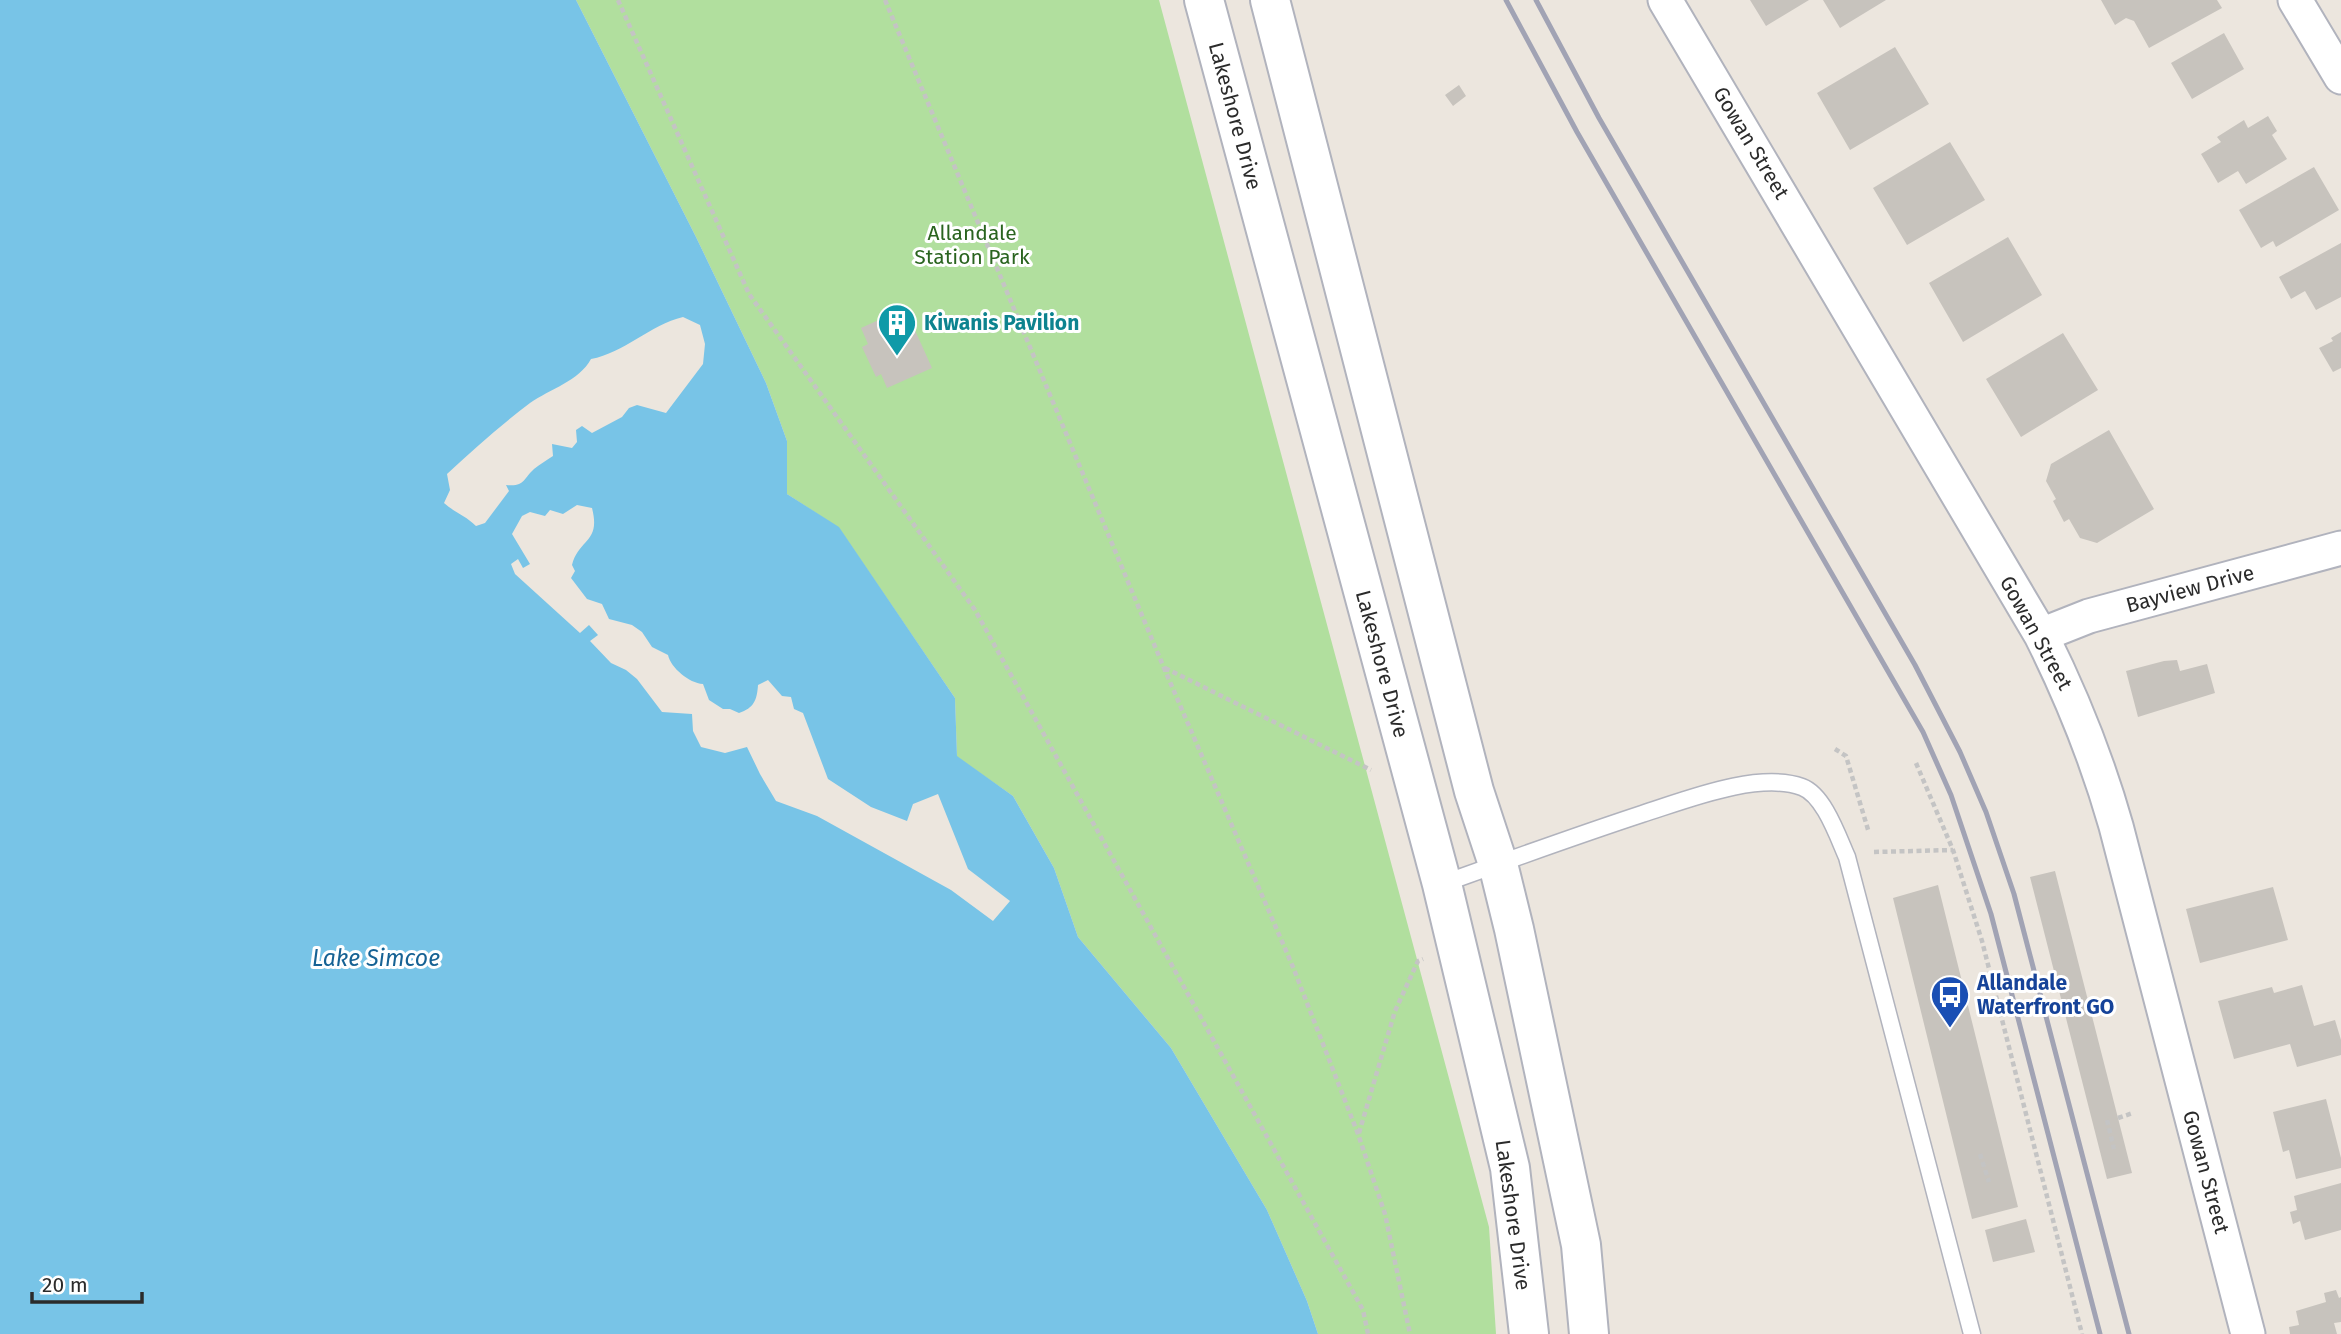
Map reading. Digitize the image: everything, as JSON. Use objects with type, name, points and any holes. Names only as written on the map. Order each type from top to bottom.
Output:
[{"type":"main road","name":"Lakeshore Drive","points":[[1204,0],[1442,884],[1510,1168],[1529,1334]]},
{"type":"main road","points":[[1270,0],[1474,791],[1498,864],[1581,1245],[1589,1334]]},
{"type":"street","name":"Gowan Street","points":[[1665,0],[2041,635],[2068,688],[2102,775],[2248,1334]]},
{"type":"street","points":[[2295,0],[2341,77]]},
{"type":"street","name":"Bayview Drive","points":[[2041,635],[2089,616],[2341,548]]},
{"type":"lane","points":[[1442,884],[1548,844],[1706,794],[1745,785],[1784,783],[1805,788],[1822,804],[1847,857],[1972,1334]]},
{"type":"path","points":[[618,0],[749,294],[975,610],[1363,1310],[1368,1334]]},
{"type":"path","points":[[885,0],[1164,668],[1293,967],[1358,1135],[1385,1214],[1410,1334]]},
{"type":"path","points":[[1164,668],[1377,773]]},
{"type":"path","points":[[1835,749],[1846,756],[1875,853],[1953,850]]},
{"type":"path","points":[[1916,763],[1953,850],[1982,941],[2082,1334]]},
{"type":"path","points":[[1358,1135],[1395,1011],[1418,961],[1429,956]]},
{"type":"path","points":[[2119,1118],[2133,1113]]},
{"type":"path","points":[[2107,1121],[2115,1149]]},
{"type":"path","points":[[1980,1154],[1989,1182]]},
{"type":"green space","name":"Allandale Station Park","points":[[576,0],[1159,0],[1489,1227],[1496,1334],[1318,1334],[1307,1301],[1267,1210],[1171,1048],[1078,937],[1054,868],[1013,796],[957,757],[955,698],[839,528],[787,494],[787,441],[766,383],[696,237]]},
{"type":"water","name":"Lake Simcoe","points":[[0,0],[576,0],[696,237],[766,383],[787,441],[787,494],[839,527],[955,698],[957,756],[1013,796],[1054,868],[1078,937],[1171,1048],[1267,1210],[1307,1301],[1318,1334],[0,1334]],"holes":[[[683,317],[700,325],[705,344],[703,364],[666,413],[637,405],[629,408],[622,417],[592,433],[582,426],[576,430],[577,442],[572,448],[552,444],[553,456],[534,469],[523,482],[506,485],[509,491],[485,523],[476,526],[444,503],[450,490],[447,474],[519,411],[572,379],[591,359],[615,351],[659,326]],[[577,505],[592,508],[594,519],[594,528],[572,565],[575,571],[571,578],[587,599],[602,604],[609,619],[632,625],[642,632],[652,647],[668,655],[681,674],[703,684],[709,700],[723,709],[739,713],[748,709],[756,699],[758,685],[768,680],[782,696],[791,697],[794,709],[803,713],[828,779],[871,807],[907,821],[913,804],[938,794],[968,869],[1010,901],[993,921],[951,890],[817,816],[776,801],[747,747],[725,753],[701,747],[693,731],[692,714],[662,712],[637,679],[611,663],[590,641],[598,635],[589,625],[580,633],[515,574],[511,564],[518,559],[523,568],[530,564],[512,534],[522,516],[530,512],[545,516],[550,510],[563,514]]]},
{"type":"building","points":[[1750,0],[1809,0],[1766,26]]},
{"type":"building","points":[[1823,0],[1886,0],[1840,28]]},
{"type":"building","points":[[2101,0],[2217,0],[2222,8],[2149,48],[2134,21],[2126,18],[2115,25]]},
{"type":"building","points":[[2224,33],[2244,69],[2192,99],[2171,63]]},
{"type":"building","points":[[1895,47],[1929,104],[1850,150],[1817,93]]},
{"type":"building","points":[[1459,85],[1466,96],[1453,106],[1445,95]]},
{"type":"building","points":[[2268,116],[2277,131],[2272,135],[2287,159],[2246,184],[2238,171],[2218,183],[2201,154],[2221,142],[2217,137],[2244,120],[2248,128]]},
{"type":"building","points":[[1950,142],[1985,200],[1907,245],[1873,188]]},
{"type":"building","points":[[2314,167],[2339,210],[2276,247],[2273,241],[2261,248],[2239,210]]},
{"type":"building","points":[[2008,237],[2042,295],[1963,342],[1929,283]]},
{"type":"building","points":[[2341,243],[2341,297],[2316,310],[2305,291],[2291,299],[2279,277]]},
{"type":"building","name":"Kiwanis Pavilion","points":[[905,308],[932,368],[887,388],[881,374],[876,377],[862,347],[868,344],[861,328]]},
{"type":"building","points":[[2341,332],[2341,368],[2333,372],[2319,348],[2333,341],[2331,338]]},
{"type":"building","points":[[2063,333],[2098,390],[2021,437],[1986,379]]},
{"type":"building","points":[[2109,430],[2154,509],[2097,543],[2080,538],[2069,519],[2064,522],[2046,481],[2051,464]]},
{"type":"building","points":[[2177,660],[2180,671],[2207,664],[2215,693],[2138,717],[2126,671]]},
{"type":"building","points":[[2055,871],[2132,1173],[2107,1179],[2030,877]]},
{"type":"building","name":"Allandale Waterfront GO","points":[[1938,885],[2018,1207],[1972,1219],[1893,898]]},
{"type":"building","points":[[2273,887],[2288,940],[2200,963],[2186,909]]},
{"type":"building","points":[[2302,985],[2314,1026],[2335,1020],[2341,1040],[2341,1055],[2297,1067],[2290,1044],[2234,1059],[2218,1001],[2272,987],[2274,993]]},
{"type":"building","points":[[2326,1099],[2341,1158],[2341,1168],[2296,1179],[2289,1150],[2283,1152],[2273,1112]]},
{"type":"building","points":[[2341,1183],[2341,1230],[2305,1240],[2300,1221],[2293,1224],[2290,1212],[2297,1210],[2294,1196]]},
{"type":"building","points":[[2026,1219],[2035,1252],[1993,1262],[1985,1230]]},
{"type":"building","points":[[2336,1290],[2339,1298],[2341,1297],[2341,1322],[2334,1323],[2337,1334],[2290,1334],[2289,1327],[2299,1325],[2296,1311],[2326,1302],[2324,1293]]},
{"type":"railway","points":[[1506,0],[1577,132],[1923,732],[1951,795],[1991,914],[2100,1334]]},
{"type":"railway","points":[[1536,0],[1599,118],[1915,665],[1960,752],[1986,812],[2014,894],[2129,1334]]},
{"type":"place","name":"Kiwanis Pavilion","points":[[897,357]]},
{"type":"place","name":"Allandale Waterfront GO","points":[[1950,1029]]}]
